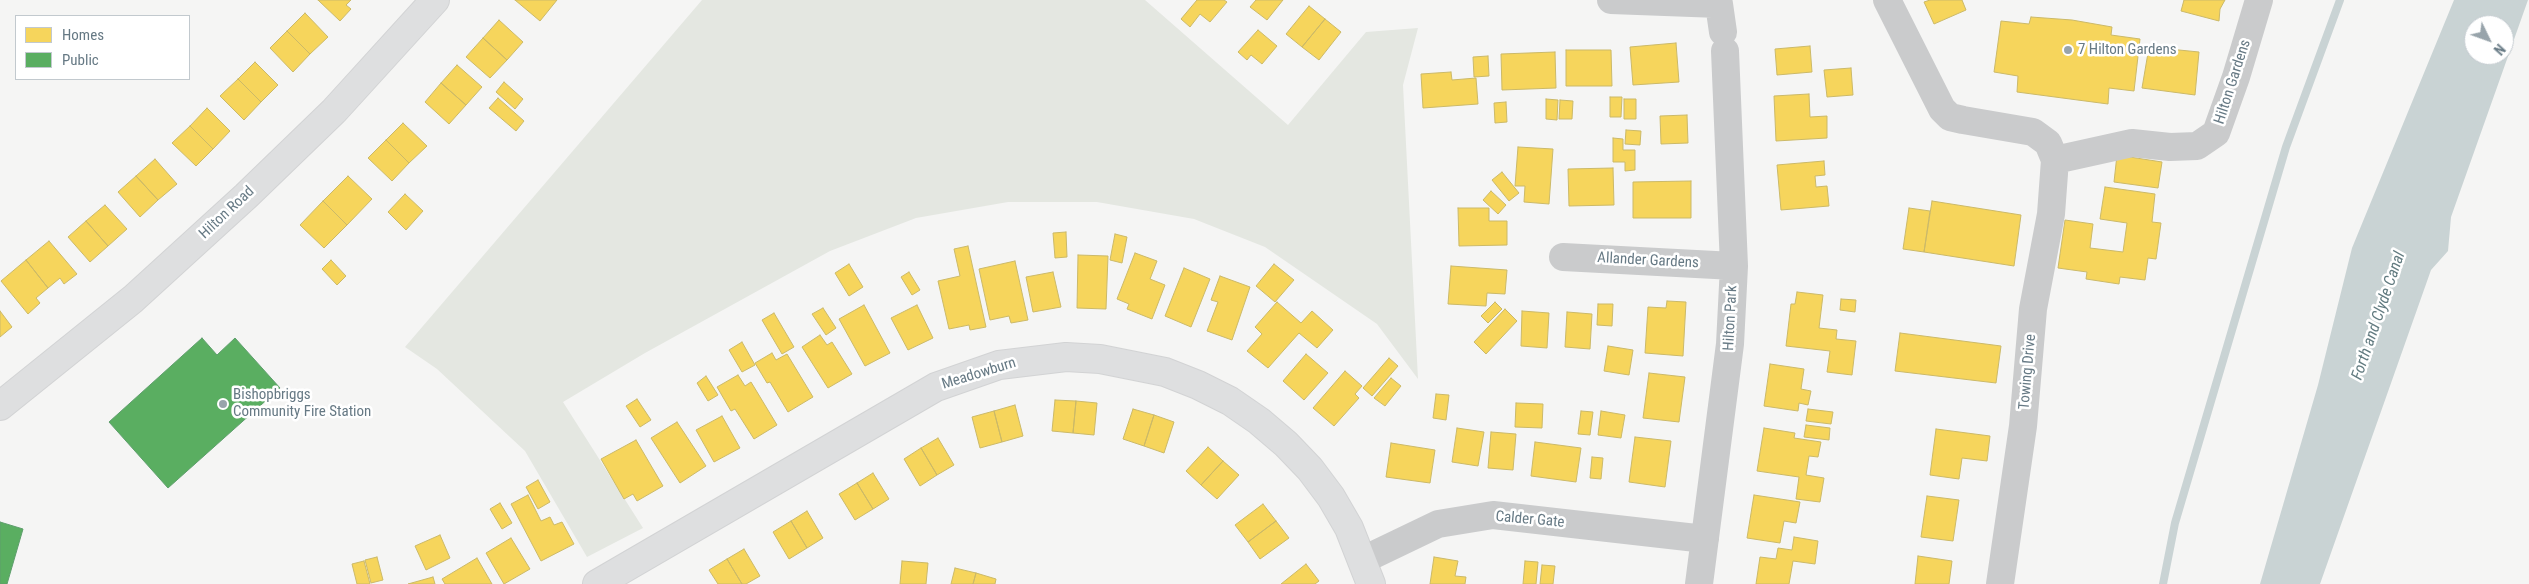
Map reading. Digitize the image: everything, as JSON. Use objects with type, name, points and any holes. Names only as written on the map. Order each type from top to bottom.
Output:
[{"type":"street","name":"Hilton Road","points":[[0,406],[133,299],[246,196],[334,111],[435,0]]},
{"type":"street","points":[[1611,0],[1722,2]]},
{"type":"street","points":[[1887,0],[1942,109],[1950,117],[2033,132],[2048,143],[2055,160]]},
{"type":"street","name":"Hilton Gardens","points":[[2055,160],[2132,143],[2198,146],[2216,133],[2236,77],[2259,0]]},
{"type":"street","name":"Hilton Park","points":[[1699,584],[1730,344],[1734,266],[1722,2]]},
{"type":"street","name":"Towing Drive","points":[[2000,584],[2023,426],[2033,310],[2051,214],[2055,160]]},
{"type":"street","name":"Allander Gardens","points":[[1563,257],[1734,266]]},
{"type":"street","name":"Meadowburn","points":[[597,584],[936,387],[999,365],[1066,358],[1100,359],[1166,372],[1214,393],[1259,421],[1304,463],[1331,498],[1349,528],[1367,572]]},
{"type":"street","name":"Calder Gate","points":[[1367,572],[1438,524],[1493,515],[1705,539]]},
{"type":"shaded area","points":[[702,0],[1145,0],[1288,125],[1366,32],[1418,28],[1403,85],[1418,379],[1377,324],[1265,247],[1194,219],[1097,202],[1008,202],[916,218],[830,251],[645,353],[563,402],[643,528],[587,557],[525,451],[437,369],[405,347]]},
{"type":"water","name":"Forth and Clyde Canal","points":[[2454,0],[2528,0],[2514,39],[2514,15],[2464,15],[2464,65],[2505,65],[2451,217],[2448,251],[2431,270],[2320,584],[2260,584],[2318,385],[2352,248]]},
{"type":"building: Homes","points":[[318,0],[351,0],[346,5],[351,9],[340,21]]},
{"type":"building: Homes","points":[[515,0],[557,0],[540,21]]},
{"type":"building: Homes","points":[[1197,0],[1224,0],[1227,2],[1210,22],[1200,14],[1190,27],[1181,19]]},
{"type":"building: Homes","points":[[1256,0],[1283,0],[1267,20],[1250,7]]},
{"type":"building: Homes","points":[[1930,0],[1962,0],[1966,10],[1934,24],[1924,2]]},
{"type":"building: Homes","points":[[2184,0],[2225,0],[2220,9],[2219,21],[2181,11]]},
{"type":"building: Homes","points":[[1309,6],[1325,19],[1302,47],[1286,34]]},
{"type":"building: Homes","points":[[305,13],[328,37],[310,54],[287,31]]},
{"type":"building: Homes","name":"7 Hilton Gardens","points":[[2031,17],[2072,20],[2112,27],[2111,35],[2140,39],[2134,91],[2109,88],[2108,104],[2017,92],[2018,76],[1994,72],[2001,21],[2029,24]]},
{"type":"building: Homes","points":[[1325,19],[1341,32],[1319,60],[1302,47]]},
{"type":"building: Homes","points":[[499,20],[523,42],[507,60],[483,38]]},
{"type":"building: Homes","points":[[1258,30],[1277,46],[1262,64],[1251,55],[1247,60],[1238,52]]},
{"type":"building: Homes","points":[[287,31],[310,54],[293,72],[270,48]]},
{"type":"building: Homes","points":[[483,38],[507,60],[490,78],[466,57]]},
{"type":"building: Homes","points":[[1676,43],[1679,82],[1633,85],[1630,47]]},
{"type":"building: Homes","points":[[1810,46],[1812,72],[1777,75],[1775,49]]},
{"type":"building: Homes","points":[[2149,47],[2199,52],[2195,95],[2142,88]]},
{"type":"building: Homes","points":[[1566,50],[1611,50],[1612,86],[1566,86]]},
{"type":"building: Homes","points":[[1555,52],[1556,88],[1502,90],[1501,54]]},
{"type":"building: Homes","points":[[1488,56],[1489,76],[1474,77],[1473,57]]},
{"type":"building: Homes","points":[[255,62],[278,85],[261,102],[238,79]]},
{"type":"building: Homes","points":[[457,65],[482,87],[466,105],[441,83]]},
{"type":"building: Homes","points":[[1851,68],[1853,95],[1827,97],[1824,70]]},
{"type":"building: Homes","points":[[1451,72],[1452,80],[1476,78],[1478,104],[1423,108],[1421,74]]},
{"type":"building: Homes","points":[[238,79],[261,102],[244,120],[220,96]]},
{"type":"building: Homes","points":[[504,82],[523,99],[515,109],[496,92]]},
{"type":"building: Homes","points":[[441,83],[466,105],[449,124],[425,102]]},
{"type":"building: Homes","points":[[1809,94],[1810,117],[1827,116],[1827,138],[1776,141],[1774,96]]},
{"type":"building: Homes","points":[[1610,97],[1622,97],[1621,117],[1610,117]]},
{"type":"building: Homes","points":[[498,98],[524,121],[516,131],[489,108]]},
{"type":"building: Homes","points":[[1546,99],[1558,100],[1557,120],[1546,119]]},
{"type":"building: Homes","points":[[1624,99],[1636,99],[1636,119],[1624,119]]},
{"type":"building: Homes","points":[[1560,100],[1573,101],[1572,119],[1559,119]]},
{"type":"building: Homes","points":[[1506,102],[1507,122],[1495,123],[1494,103]]},
{"type":"building: Homes","points":[[207,108],[230,131],[213,149],[190,126]]},
{"type":"building: Homes","points":[[1687,115],[1688,143],[1661,144],[1660,116]]},
{"type":"building: Homes","points":[[403,123],[427,146],[409,163],[386,140]]},
{"type":"building: Homes","points":[[190,126],[213,149],[196,166],[172,143]]},
{"type":"building: Homes","points":[[1626,130],[1641,131],[1640,145],[1625,144]]},
{"type":"building: Homes","points":[[1613,138],[1623,139],[1623,150],[1635,150],[1635,170],[1625,171],[1625,162],[1613,162]]},
{"type":"building: Homes","points":[[386,140],[409,163],[392,181],[368,158]]},
{"type":"building: Homes","points":[[1518,147],[1553,149],[1549,204],[1524,202],[1525,186],[1515,186]]},
{"type":"building: Homes","points":[[2117,155],[2162,162],[2158,188],[2114,182]]},
{"type":"building: Homes","points":[[155,159],[177,184],[158,200],[136,176]]},
{"type":"building: Homes","points":[[1824,161],[1825,175],[1815,176],[1816,187],[1827,186],[1829,206],[1781,210],[1777,165]]},
{"type":"building: Homes","points":[[1613,168],[1614,205],[1569,206],[1568,169]]},
{"type":"building: Homes","points":[[1502,172],[1519,193],[1509,201],[1492,180]]},
{"type":"building: Homes","points":[[136,176],[158,200],[140,217],[118,192]]},
{"type":"building: Homes","points":[[348,176],[372,199],[347,225],[323,201]]},
{"type":"building: Homes","points":[[1691,181],[1691,218],[1633,218],[1633,182]]},
{"type":"building: Homes","points":[[2105,187],[2155,194],[2152,222],[2161,223],[2156,259],[2148,258],[2145,280],[2120,277],[2119,284],[2086,279],[2087,272],[2058,268],[2065,220],[2093,224],[2090,248],[2123,252],[2127,223],[2100,219]]},
{"type":"building: Homes","points":[[1491,191],[1506,205],[1498,214],[1483,200]]},
{"type":"building: Homes","points":[[405,194],[423,211],[406,230],[388,212]]},
{"type":"building: Homes","points":[[323,201],[347,225],[324,248],[300,225]]},
{"type":"building: Homes","points":[[1932,201],[2021,215],[2014,266],[1924,252]]},
{"type":"building: Homes","points":[[105,205],[127,229],[108,246],[86,221]]},
{"type":"building: Homes","points":[[1458,208],[1489,208],[1489,221],[1507,221],[1507,245],[1459,246]]},
{"type":"building: Homes","points":[[1909,208],[1930,211],[1924,252],[1903,249]]},
{"type":"building: Homes","points":[[86,221],[108,246],[90,262],[68,237]]},
{"type":"building: Homes","points":[[1066,232],[1067,257],[1055,258],[1053,233]]},
{"type":"building: Homes","points":[[1115,234],[1127,237],[1122,263],[1110,260]]},
{"type":"building: Homes","points":[[49,241],[77,274],[64,284],[60,278],[48,288],[26,260]]},
{"type":"building: Homes","points":[[968,246],[986,327],[970,330],[969,325],[949,329],[938,281],[960,276],[954,249]]},
{"type":"building: Homes","points":[[1135,253],[1157,261],[1150,279],[1165,285],[1152,319],[1127,309],[1129,304],[1117,299]]},
{"type":"building: Homes","points":[[1078,255],[1108,256],[1106,309],[1077,308]]},
{"type":"building: Homes","points":[[26,260],[48,288],[36,298],[40,303],[28,314],[1,281]]},
{"type":"building: Homes","points":[[331,260],[346,276],[337,285],[322,269]]},
{"type":"building: Homes","points":[[1015,261],[1028,320],[1011,323],[1009,316],[990,320],[979,269]]},
{"type":"building: Homes","points":[[849,264],[863,287],[849,296],[835,273]]},
{"type":"building: Homes","points":[[1274,264],[1294,280],[1275,302],[1256,286]]},
{"type":"building: Homes","points":[[1451,266],[1507,270],[1505,294],[1487,293],[1486,306],[1448,304]]},
{"type":"building: Homes","points":[[1184,268],[1210,279],[1191,327],[1165,316]]},
{"type":"building: Homes","points":[[909,272],[920,290],[912,295],[901,277]]},
{"type":"building: Homes","points":[[1053,272],[1061,307],[1033,312],[1026,277]]},
{"type":"building: Homes","points":[[1220,276],[1250,287],[1232,340],[1207,331],[1218,302],[1211,300]]},
{"type":"building: Homes","points":[[1797,292],[1823,295],[1819,328],[1837,330],[1836,339],[1856,341],[1852,375],[1827,372],[1830,351],[1786,346],[1791,304],[1795,304]]},
{"type":"building: Homes","points":[[1841,299],[1856,300],[1855,312],[1840,310]]},
{"type":"building: Homes","points":[[1667,301],[1686,302],[1683,356],[1645,353],[1648,307],[1666,308]]},
{"type":"building: Homes","points":[[1277,302],[1301,323],[1312,311],[1333,330],[1317,348],[1299,333],[1268,368],[1247,351],[1262,334],[1255,327]]},
{"type":"building: Homes","points":[[1495,302],[1502,309],[1488,323],[1481,316]]},
{"type":"building: Homes","points":[[1598,304],[1613,304],[1612,326],[1597,325]]},
{"type":"building: Homes","points":[[864,305],[890,353],[865,366],[839,319]]},
{"type":"building: Homes","points":[[917,305],[933,338],[908,350],[891,318]]},
{"type":"building: Homes","points":[[823,308],[836,328],[826,335],[812,314]]},
{"type":"building: Homes","points":[[1505,309],[1517,321],[1486,354],[1474,342]]},
{"type":"building: Homes","points":[[0,311],[12,327],[0,337]]},
{"type":"building: Homes","points":[[1522,311],[1549,313],[1547,348],[1521,346]]},
{"type":"building: Homes","points":[[1567,312],[1592,314],[1590,349],[1565,347]]},
{"type":"building: Homes","points":[[774,313],[794,347],[782,354],[762,320]]},
{"type":"building: Homes","points":[[1900,333],[2001,346],[1996,383],[1895,371]]},
{"type":"building: Homes","points":[[820,335],[827,345],[832,342],[852,374],[828,388],[802,347]]},
{"type":"building: Homes","points":[[742,342],[755,365],[742,372],[729,350]]},
{"type":"building: Homes","points":[[1608,346],[1633,350],[1629,375],[1604,371]]},
{"type":"building: Homes","points":[[772,353],[776,360],[787,354],[813,397],[788,412],[770,382],[767,383],[755,363]]},
{"type":"building: Homes","points":[[1306,354],[1328,373],[1304,400],[1283,381]]},
{"type":"building: Homes","points":[[1389,358],[1398,366],[1372,396],[1363,388]]},
{"type":"building: Homes","points":[[1770,364],[1804,369],[1801,389],[1811,391],[1808,405],[1799,403],[1798,411],[1764,406]]},
{"type":"building: Homes","points":[[1345,371],[1362,386],[1355,394],[1359,398],[1334,426],[1313,408]]},
{"type":"building: Homes","points":[[1649,373],[1685,377],[1679,422],[1643,418]]},
{"type":"building: Homes","points":[[738,375],[745,386],[751,382],[777,425],[754,439],[735,409],[731,411],[717,387]]},
{"type":"building: Homes","points":[[706,376],[718,395],[708,401],[697,383]]},
{"type":"building: Homes","points":[[1391,378],[1401,386],[1385,406],[1374,398]]},
{"type":"building: Homes","points":[[1436,394],[1449,395],[1446,420],[1433,418]]},
{"type":"building: Homes","points":[[637,399],[651,420],[640,427],[626,406]]},
{"type":"building: Homes","points":[[1055,400],[1076,401],[1073,433],[1052,431]]},
{"type":"building: Homes","points":[[1076,401],[1097,403],[1094,435],[1073,433]]},
{"type":"building: Homes","points":[[1516,403],[1543,404],[1542,428],[1515,427]]},
{"type":"building: Homes","points":[[1015,405],[1023,436],[1002,442],[994,411]]},
{"type":"building: Homes","points":[[1133,409],[1154,415],[1144,446],[1123,439]]},
{"type":"building: Homes","points":[[1808,409],[1833,412],[1831,424],[1806,421]]},
{"type":"building: Homes","points":[[994,411],[1002,442],[980,448],[972,417]]},
{"type":"building: Homes","points":[[1581,411],[1593,412],[1590,435],[1578,434]]},
{"type":"building: Homes","points":[[1601,411],[1625,415],[1621,438],[1598,435]]},
{"type":"building: Homes","points":[[1154,415],[1174,422],[1164,453],[1144,446]]},
{"type":"building: Homes","points":[[722,416],[740,448],[714,462],[696,430]]},
{"type":"building: Homes","points":[[677,422],[706,466],[680,483],[651,438]]},
{"type":"building: Homes","points":[[1806,425],[1830,428],[1829,440],[1804,437]]},
{"type":"building: Homes","points":[[1457,428],[1484,432],[1478,466],[1452,462]]},
{"type":"building: Homes","points":[[1764,428],[1795,433],[1794,438],[1821,442],[1818,457],[1809,456],[1806,475],[1824,478],[1820,502],[1796,499],[1799,477],[1757,471]]},
{"type":"building: Homes","points":[[1936,429],[1990,436],[1987,461],[1962,458],[1959,479],[1930,475]]},
{"type":"building: Homes","points":[[1491,432],[1516,434],[1513,470],[1488,468]]},
{"type":"building: Homes","points":[[1635,437],[1671,441],[1665,487],[1629,482]]},
{"type":"building: Homes","points":[[938,438],[954,465],[937,475],[921,448]]},
{"type":"building: Homes","points":[[636,440],[663,486],[637,501],[633,494],[624,499],[601,459]]},
{"type":"building: Homes","points":[[1535,442],[1581,448],[1576,482],[1531,476]]},
{"type":"building: Homes","points":[[1391,443],[1435,450],[1430,483],[1386,477]]},
{"type":"building: Homes","points":[[1208,447],[1223,461],[1201,485],[1186,471]]},
{"type":"building: Homes","points":[[921,448],[937,475],[920,486],[904,459]]},
{"type":"building: Homes","points":[[1592,457],[1603,458],[1601,479],[1590,478]]},
{"type":"building: Homes","points":[[1223,461],[1239,475],[1217,499],[1201,485]]},
{"type":"building: Homes","points":[[873,473],[889,499],[873,509],[857,483]]},
{"type":"building: Homes","points":[[538,480],[550,502],[538,509],[526,487]]},
{"type":"building: Homes","points":[[857,483],[873,509],[855,520],[839,494]]},
{"type":"building: Homes","points":[[528,495],[541,521],[550,517],[554,525],[562,522],[574,544],[541,561],[511,504]]},
{"type":"building: Homes","points":[[1754,495],[1800,502],[1796,523],[1784,521],[1780,543],[1747,538]]},
{"type":"building: Homes","points":[[1927,496],[1959,500],[1953,541],[1921,537]]},
{"type":"building: Homes","points":[[500,503],[512,523],[502,529],[490,509]]},
{"type":"building: Homes","points":[[1263,504],[1276,521],[1248,542],[1235,525]]},
{"type":"building: Homes","points":[[807,511],[823,538],[807,548],[791,521]]},
{"type":"building: Homes","points":[[791,521],[807,548],[789,559],[773,532]]},
{"type":"building: Homes","points":[[1276,521],[1289,538],[1260,559],[1248,542]]},
{"type":"building: Homes","points":[[440,535],[450,558],[426,570],[415,546]]},
{"type":"building: Homes","points":[[1794,537],[1818,541],[1815,564],[1793,561],[1789,584],[1756,584],[1760,557],[1776,559],[1778,548],[1792,550]]},
{"type":"building: Homes","points":[[511,538],[530,569],[504,584],[486,553]]},
{"type":"building: Homes","points":[[744,549],[760,576],[746,584],[742,584],[727,559]]},
{"type":"building: Homes","points":[[1918,556],[1952,561],[1949,584],[1915,584]]},
{"type":"building: Homes","points":[[377,557],[383,580],[371,583],[365,560]]},
{"type":"building: Homes","points":[[1434,557],[1458,561],[1455,576],[1466,577],[1465,584],[1430,584]]},
{"type":"building: Homes","points":[[477,558],[492,584],[445,584],[442,579]]},
{"type":"building: Homes","points":[[727,559],[742,584],[718,584],[709,570]]},
{"type":"building: Homes","points":[[364,561],[370,584],[357,584],[352,564]]},
{"type":"building: Homes","points":[[902,561],[928,563],[926,584],[900,584]]},
{"type":"building: Homes","points":[[1525,561],[1538,562],[1536,584],[1523,584]]},
{"type":"building: Homes","points":[[1306,564],[1319,581],[1315,584],[1281,584]]},
{"type":"building: Homes","points":[[1542,565],[1555,566],[1553,584],[1540,584]]},
{"type":"building: Homes","points":[[955,568],[976,573],[973,584],[951,584]]},
{"type":"building: Homes","points":[[976,573],[996,579],[995,584],[973,584]]},
{"type":"building: Homes","points":[[433,577],[435,584],[408,584]]},
{"type":"building: Public","points":[[202,338],[217,355],[235,338],[280,388],[168,488],[109,422]]},
{"type":"building: Public","points":[[0,522],[23,529],[7,584],[0,584]]},
{"type":"waterway","points":[[2163,584],[2175,523],[2286,147],[2340,0]]},
{"type":"place","name":"7 Hilton Gardens","points":[[2068,50]]},
{"type":"place","name":"Bishopbriggs Community Fire Station","points":[[223,404]]}]
